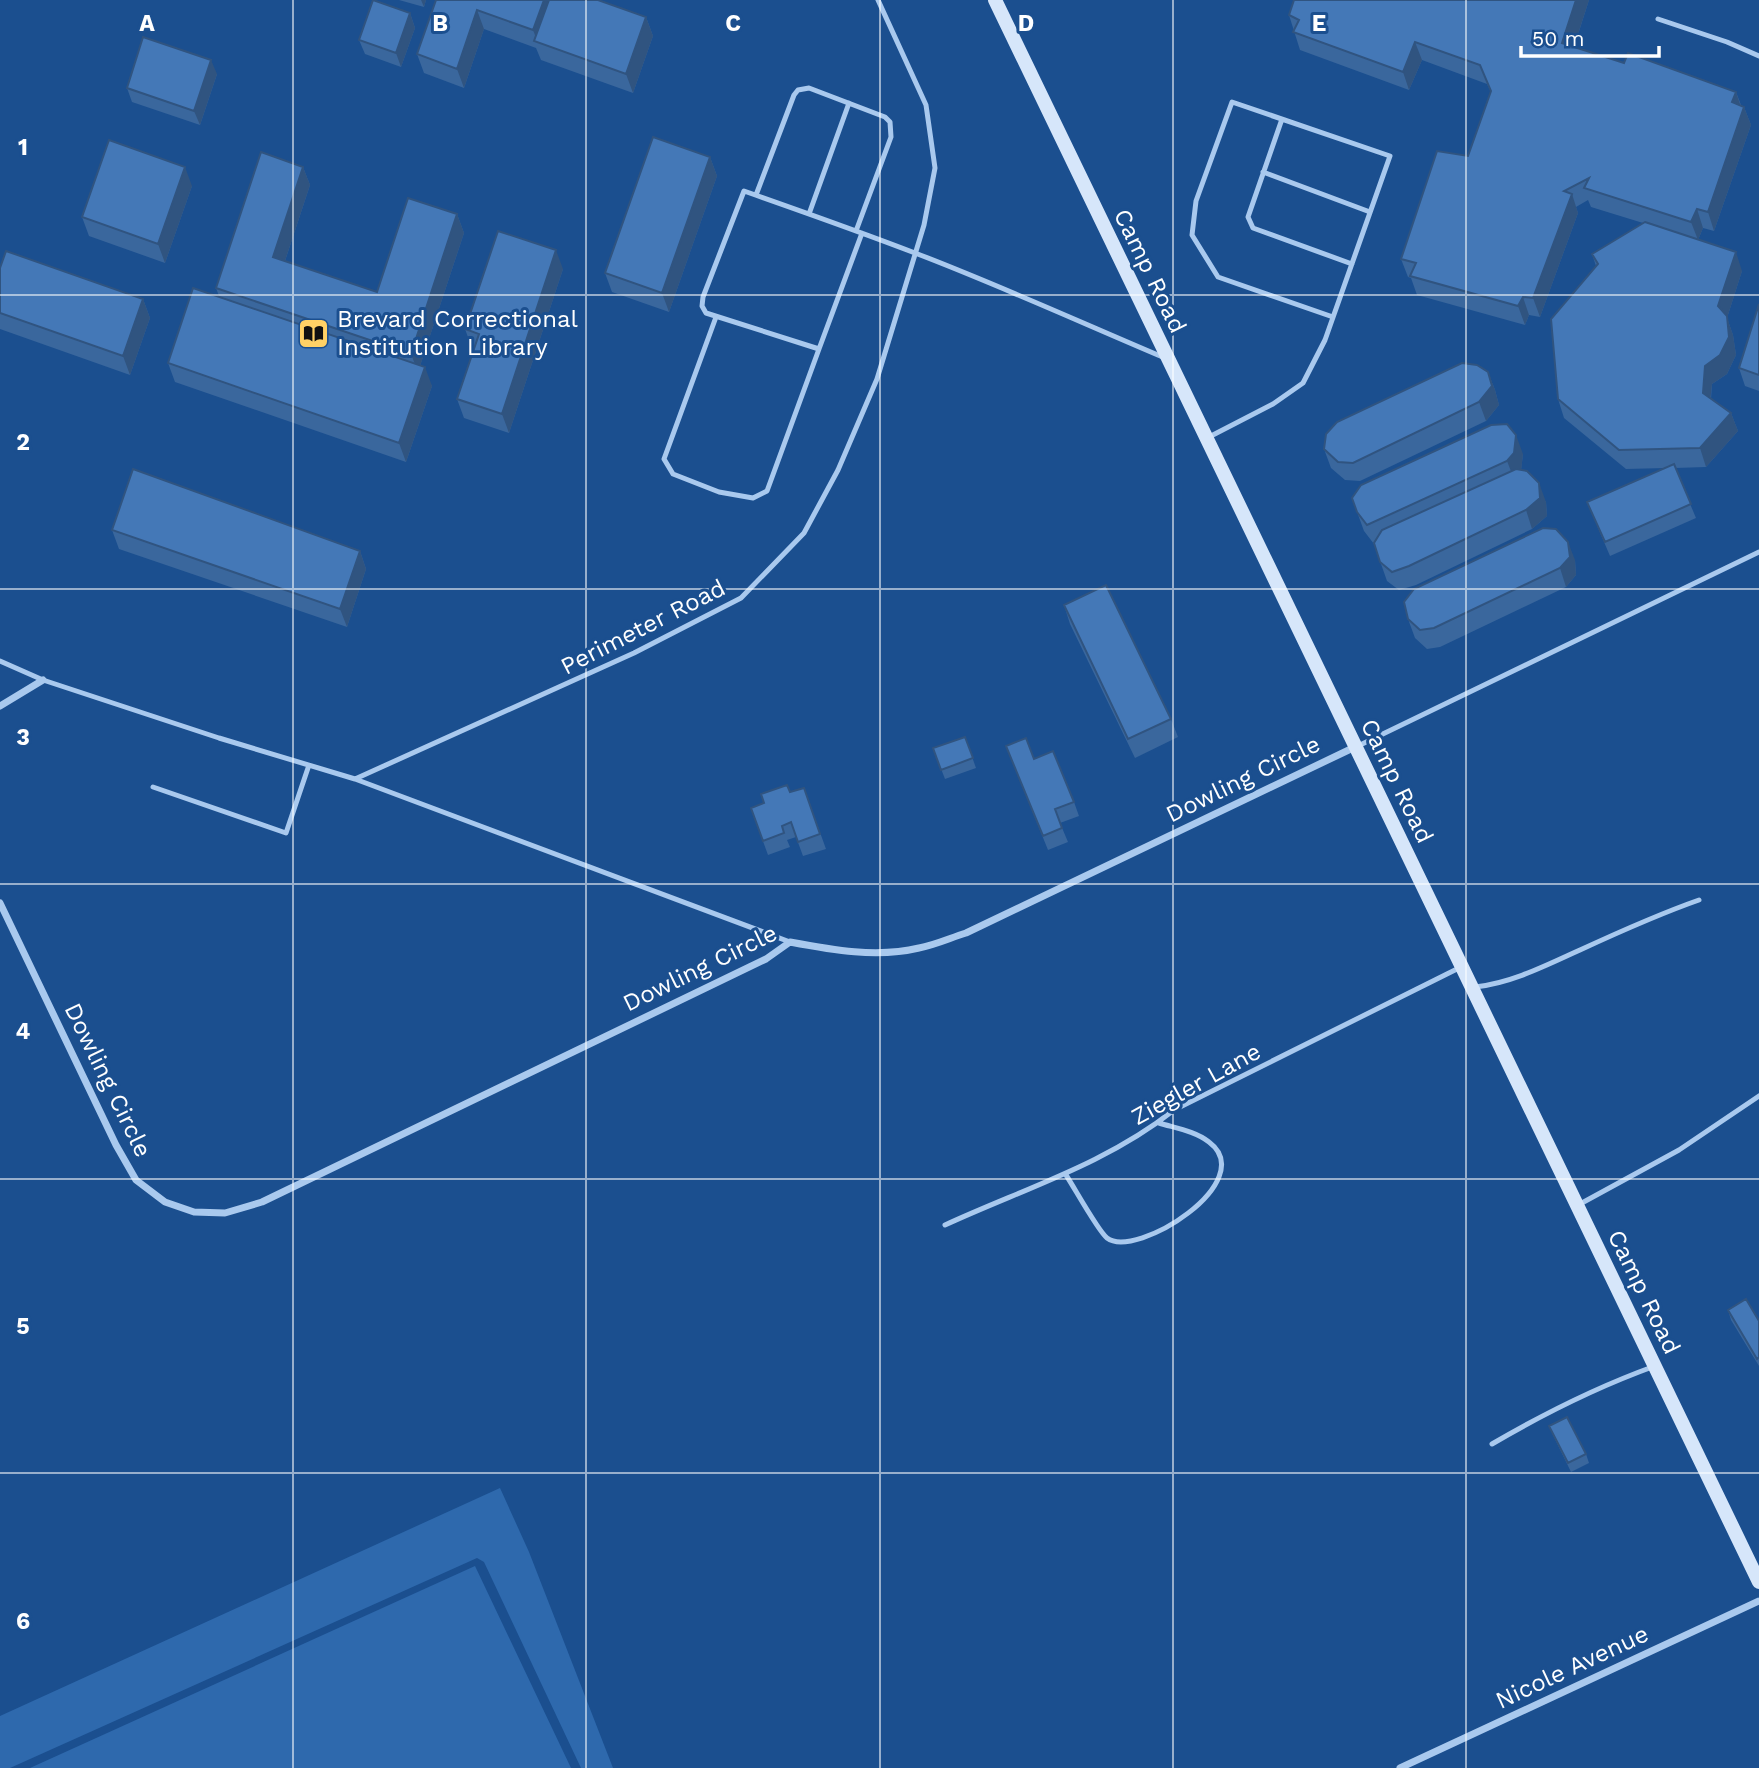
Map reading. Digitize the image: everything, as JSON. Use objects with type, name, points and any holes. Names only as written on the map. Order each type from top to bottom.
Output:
[{"type":"street","name":"Camp Road","points":[[995,0],[1759,1582]]},
{"type":"street","points":[[0,706],[43,680]]},
{"type":"street","name":"Dowling Circle","points":[[0,903],[116,1146],[136,1180],[165,1202],[194,1212],[225,1213],[262,1202],[766,959],[790,942],[831,950],[877,953],[918,949],[966,933],[1355,747]]},
{"type":"street","name":"Nicole Avenue","points":[[1400,1768],[1759,1601]]},
{"type":"lane","name":"Perimeter Road","points":[[355,779],[622,659],[741,598],[804,533],[838,470],[877,379],[924,225],[935,168],[926,105],[878,0]]},
{"type":"lane","points":[[1658,19],[1727,42],[1759,57]]},
{"type":"lane","points":[[716,317],[664,459],[673,474],[719,492],[753,498],[767,491],[820,349],[892,129],[885,117],[809,88],[799,90],[794,95],[756,195]]},
{"type":"lane","points":[[1206,439],[1273,404],[1303,383],[1325,340],[1390,156],[1232,102],[1196,201],[1192,235],[1218,277],[1333,317]]},
{"type":"lane","points":[[809,214],[849,103]]},
{"type":"lane","points":[[1282,119],[1248,216],[1253,228],[1352,264]]},
{"type":"lane","points":[[1263,172],[1370,212]]},
{"type":"lane","points":[[820,349],[716,317],[706,313],[702,306],[703,297],[744,191],[915,253],[1168,360]]},
{"type":"lane","name":"Dowling Circle","points":[[1355,747],[1759,552]]},
{"type":"lane","points":[[0,661],[43,680],[355,779],[790,942]]},
{"type":"lane","points":[[153,788],[286,833],[309,765]]},
{"type":"lane","points":[[1471,988],[1491,986],[1538,970],[1631,927],[1699,900]]},
{"type":"lane","name":"Ziegler Lane","points":[[945,1225],[1066,1175],[1158,1123],[1174,1110],[1461,967]]},
{"type":"lane","points":[[1577,1206],[1679,1150],[1759,1096]]},
{"type":"lane","points":[[1066,1175],[1107,1238],[1121,1244],[1153,1234],[1194,1209],[1209,1194],[1221,1174],[1220,1157],[1210,1143],[1187,1131],[1158,1123]]},
{"type":"lane","points":[[1492,1444],[1561,1405],[1605,1384],[1655,1366]]},
{"type":"shaded area","points":[[500,1488],[529,1552],[613,1768],[581,1768],[484,1562],[477,1558],[10,1768],[0,1768],[0,1716]]},
{"type":"shaded area","points":[[475,1566],[571,1768],[30,1768]]},
{"type":"building","points":[[373,0],[410,13],[396,53],[359,40]]},
{"type":"building","points":[[436,0],[544,0],[533,30],[477,10],[457,69],[417,54]]},
{"type":"building","points":[[549,0],[598,0],[646,17],[626,74],[534,41]]},
{"type":"building","points":[[1294,0],[1576,0],[1562,43],[1624,63],[1628,53],[1736,92],[1732,102],[1744,107],[1708,212],[1697,209],[1691,222],[1584,188],[1589,178],[1564,191],[1572,194],[1533,298],[1523,297],[1518,306],[1410,276],[1416,263],[1401,259],[1437,151],[1468,156],[1491,91],[1480,65],[1415,42],[1403,72],[1293,32],[1299,20],[1289,15]]},
{"type":"building","points":[[143,37],[211,60],[194,111],[127,88]]},
{"type":"building","points":[[653,137],[710,157],[662,293],[605,273]]},
{"type":"building","points":[[109,140],[185,167],[158,244],[82,217]]},
{"type":"building","points":[[261,152],[303,167],[273,257],[377,292],[408,198],[457,214],[411,354],[216,288]]},
{"type":"building","points":[[1645,222],[1736,252],[1718,306],[1727,316],[1729,337],[1720,355],[1705,366],[1703,393],[1731,413],[1700,448],[1619,450],[1558,399],[1551,319],[1598,264],[1592,254]]},
{"type":"building","points":[[498,231],[556,250],[502,414],[457,399],[479,334],[465,329]]},
{"type":"building","points":[[6,251],[143,299],[123,356],[0,313],[0,268]]},
{"type":"building","points":[[193,288],[425,367],[399,443],[168,363]]},
{"type":"building","points":[[1759,304],[1759,375],[1739,368]]},
{"type":"building","points":[[1462,363],[1477,365],[1488,372],[1492,386],[1479,402],[1353,463],[1338,462],[1324,449],[1326,434],[1337,422]]},
{"type":"building","points":[[1507,424],[1516,435],[1514,453],[1507,461],[1367,525],[1357,512],[1352,498],[1361,485],[1491,425]]},
{"type":"building","points":[[1674,464],[1691,504],[1605,542],[1587,502]]},
{"type":"building","points":[[133,469],[360,551],[340,609],[112,530]]},
{"type":"building","points":[[1516,469],[1527,471],[1539,483],[1540,498],[1526,510],[1409,566],[1392,572],[1380,562],[1374,543],[1382,530]]},
{"type":"building","points":[[1543,528],[1556,529],[1568,542],[1570,557],[1560,568],[1434,628],[1420,630],[1408,619],[1404,602],[1414,589]]},
{"type":"building","points":[[1106,585],[1171,719],[1128,739],[1064,605]]},
{"type":"building","points":[[965,737],[973,758],[941,770],[933,748]]},
{"type":"building","points":[[1026,738],[1034,759],[1053,751],[1074,802],[1055,809],[1062,828],[1043,836],[1006,746]]},
{"type":"building","points":[[787,785],[790,792],[804,788],[820,834],[798,842],[791,822],[782,826],[784,833],[763,841],[751,808],[764,803],[761,794]]},
{"type":"building","points":[[1746,1299],[1759,1321],[1757,1359],[1728,1310]]},
{"type":"building","points":[[1567,1417],[1586,1454],[1568,1463],[1549,1426]]},
{"type":"place","name":"Brevard Correctional Institution Library","points":[[314,333]]}]
